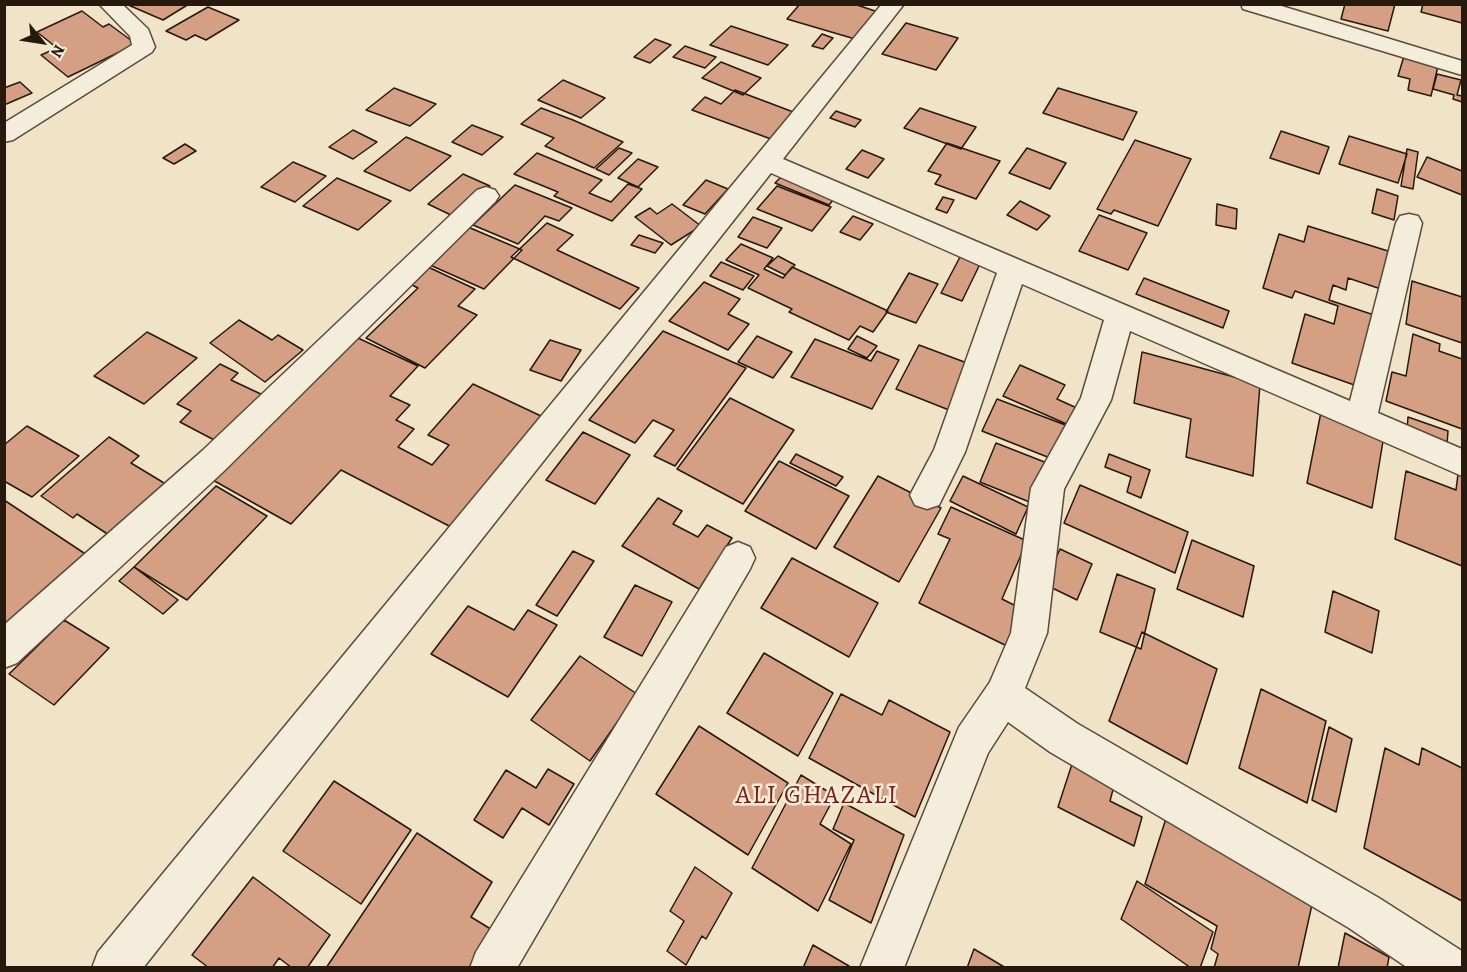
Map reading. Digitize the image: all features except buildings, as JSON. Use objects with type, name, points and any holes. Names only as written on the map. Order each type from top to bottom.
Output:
[{"type":"street","points":[[4,134],[144,47],[140,34],[109,4]]},
{"type":"street","points":[[114,968],[894,4]]},
{"type":"street","points":[[1251,4],[1462,68]]},
{"type":"street","points":[[1390,46],[1410,44],[1462,47]]},
{"type":"street","points":[[766,161],[1462,463]]},
{"type":"street","points":[[4,650],[213,461],[475,206]]},
{"type":"street","points":[[1361,419],[1408,223]]},
{"type":"street","points":[[927,495],[949,452],[1013,268]]},
{"type":"street","points":[[882,968],[973,741],[1003,695],[1029,633],[1048,488],[1096,400],[1120,314]]},
{"type":"street","points":[[492,968],[738,558]]},
{"type":"street","points":[[1003,695],[1064,738],[1364,914],[1449,968]]},
{"type":"district","name":"ALI GHAZALI","points":[[817,797]]}]
